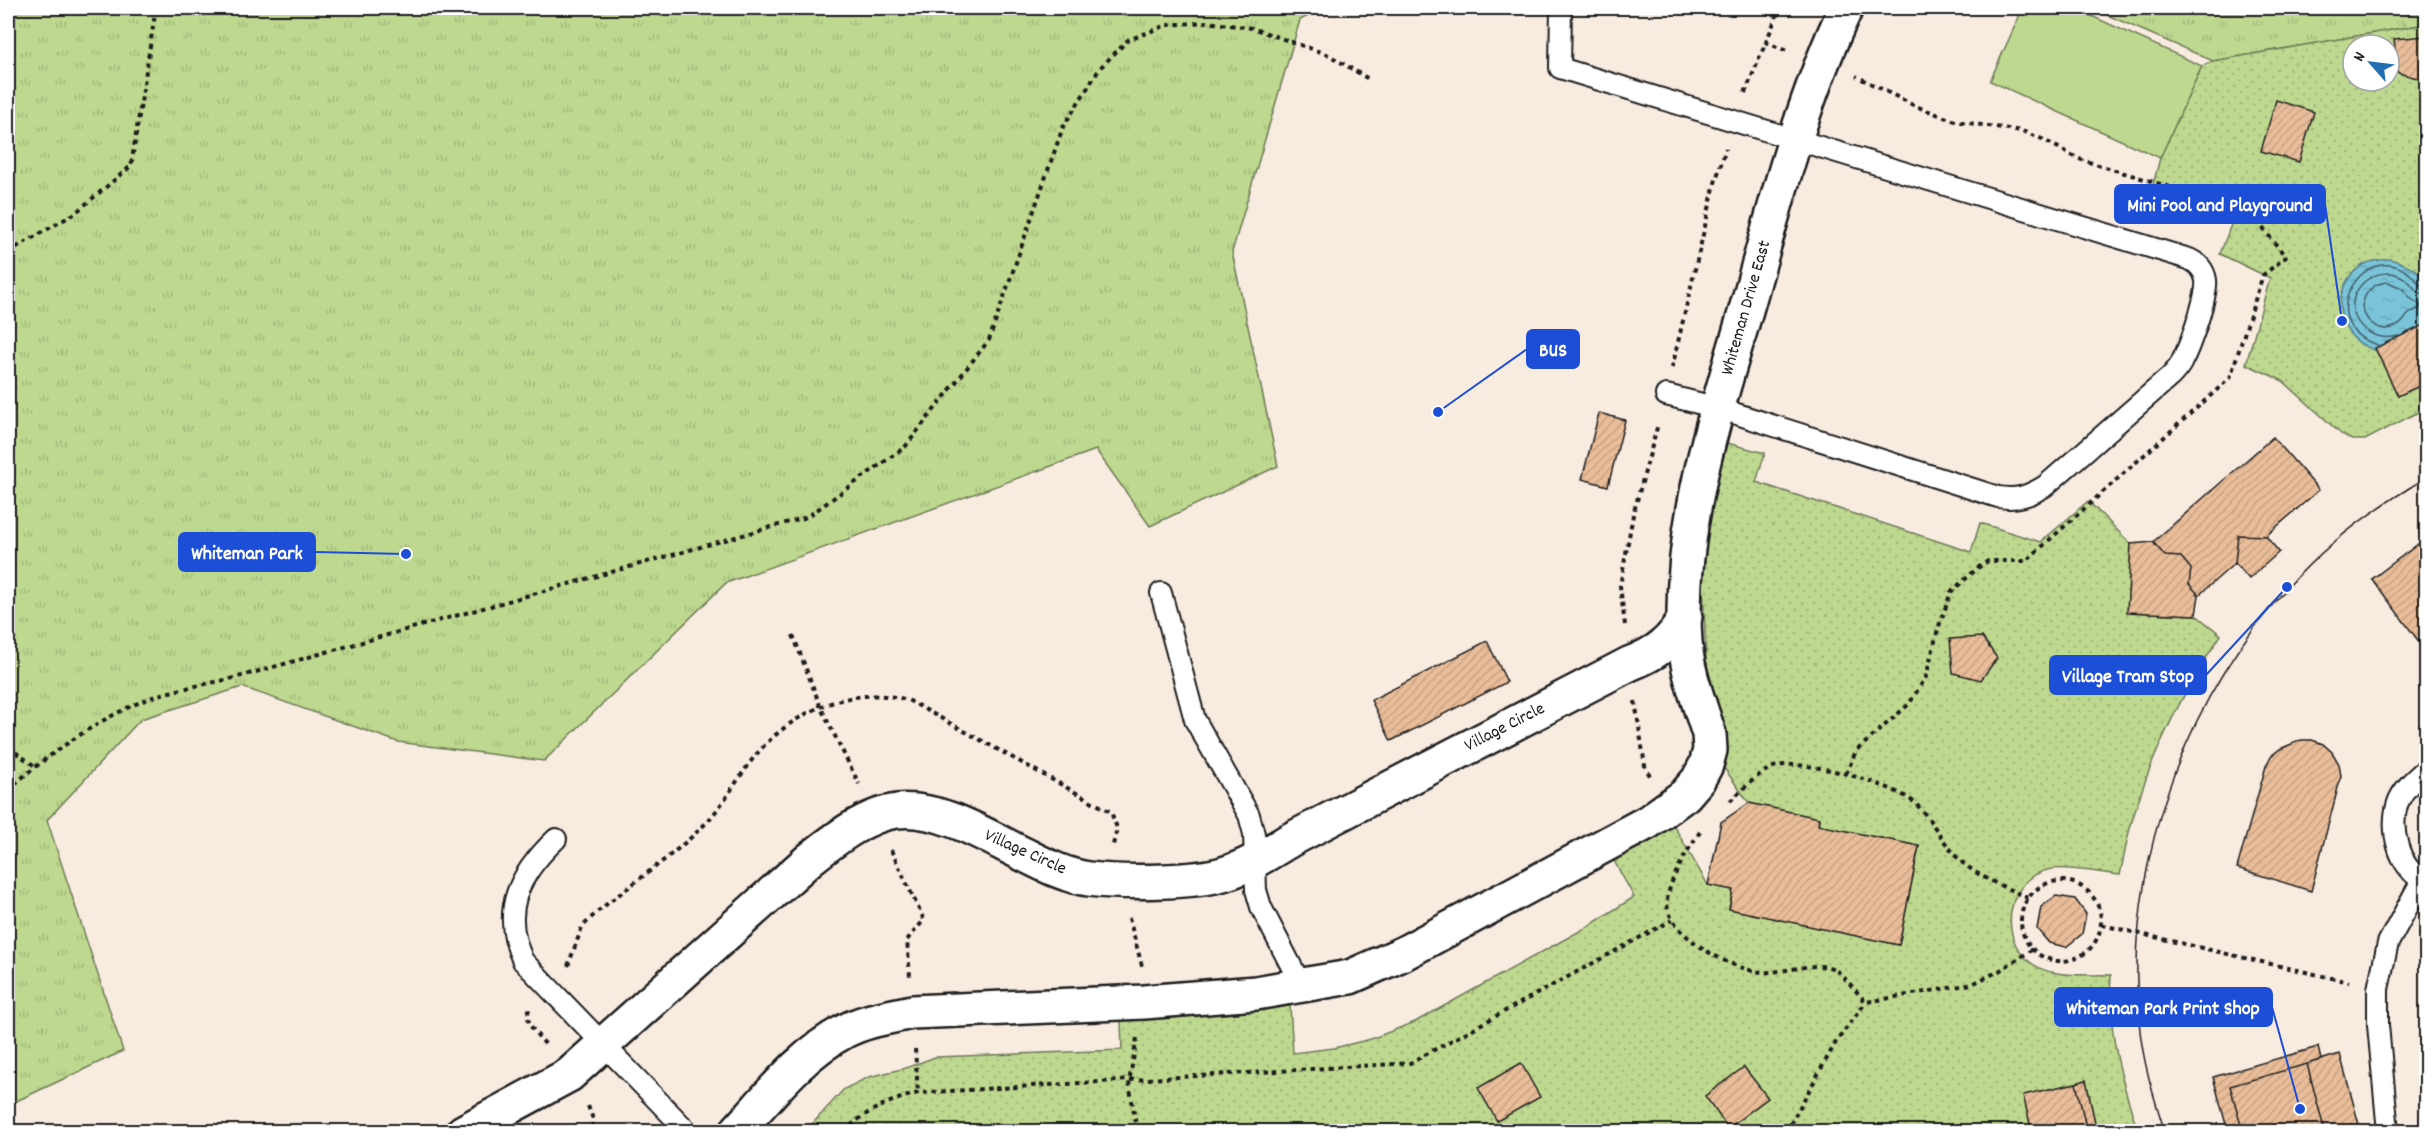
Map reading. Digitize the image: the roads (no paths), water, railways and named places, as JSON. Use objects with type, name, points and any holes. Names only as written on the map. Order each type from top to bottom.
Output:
[{"type":"street","name":"Whiteman Drive East","points":[[1685,617],[1689,526],[1701,472],[1797,140],[1822,65],[1846,8]]},
{"type":"street","name":"Village Circle","points":[[1647,657],[1669,640],[1685,617]]},
{"type":"street","points":[[736,1131],[798,1065],[821,1046],[846,1031],[887,1017],[912,1012],[1156,1001],[1257,993],[1350,978],[1402,954],[1647,822],[1673,804],[1698,780],[1706,765],[1710,750],[1709,734],[1685,644],[1685,617]]},
{"type":"street","name":"Village Circle","points":[[463,1131],[569,1075],[810,859],[853,828],[896,811],[933,815],[961,824],[1041,863],[1088,879],[1200,879],[1254,862],[1290,840],[1629,664],[1660,655],[1676,659],[1685,665],[1692,677]]},
{"type":"lane","points":[[1561,8],[1560,68],[1733,123],[1797,140],[2189,259],[2198,263],[2204,272],[2205,292],[2182,363],[2171,376],[2045,486],[2029,495],[2012,500],[1718,408],[1666,394]]},
{"type":"lane","points":[[1161,593],[1195,720],[1249,815],[1254,834],[1256,890],[1261,907],[1302,987]]},
{"type":"lane","points":[[2388,1131],[2378,1025],[2378,989],[2388,943],[2424,881],[2406,864],[2397,844],[2394,822],[2399,800],[2410,782],[2427,769]]},
{"type":"lane","points":[[556,839],[533,863],[516,893],[512,927],[515,945],[523,962],[535,976],[605,1044],[688,1131]]},
{"type":"water","points":[[2390,259],[2409,266],[2420,274],[2425,287],[2427,321],[2425,330],[2397,348],[2383,352],[2369,348],[2356,340],[2342,319],[2340,308],[2345,284],[2353,273],[2366,263]]},
{"type":"tram line","points":[[2165,1132],[2145,1063],[2139,1021],[2137,962],[2142,904],[2152,845],[2169,789],[2191,734],[2218,681],[2251,632],[2288,587],[2319,555],[2353,527],[2426,478]]},
{"type":"place","name":"Mini Pool and Playground","points":[[2342,321]]},
{"type":"place","name":"BUS","points":[[1438,412]]},
{"type":"place","name":"Whiteman Park","points":[[406,554]]},
{"type":"place","name":"Village Tram Stop","points":[[2287,587]]},
{"type":"place","name":"Whiteman Park Print Shop","points":[[2300,1109]]}]
